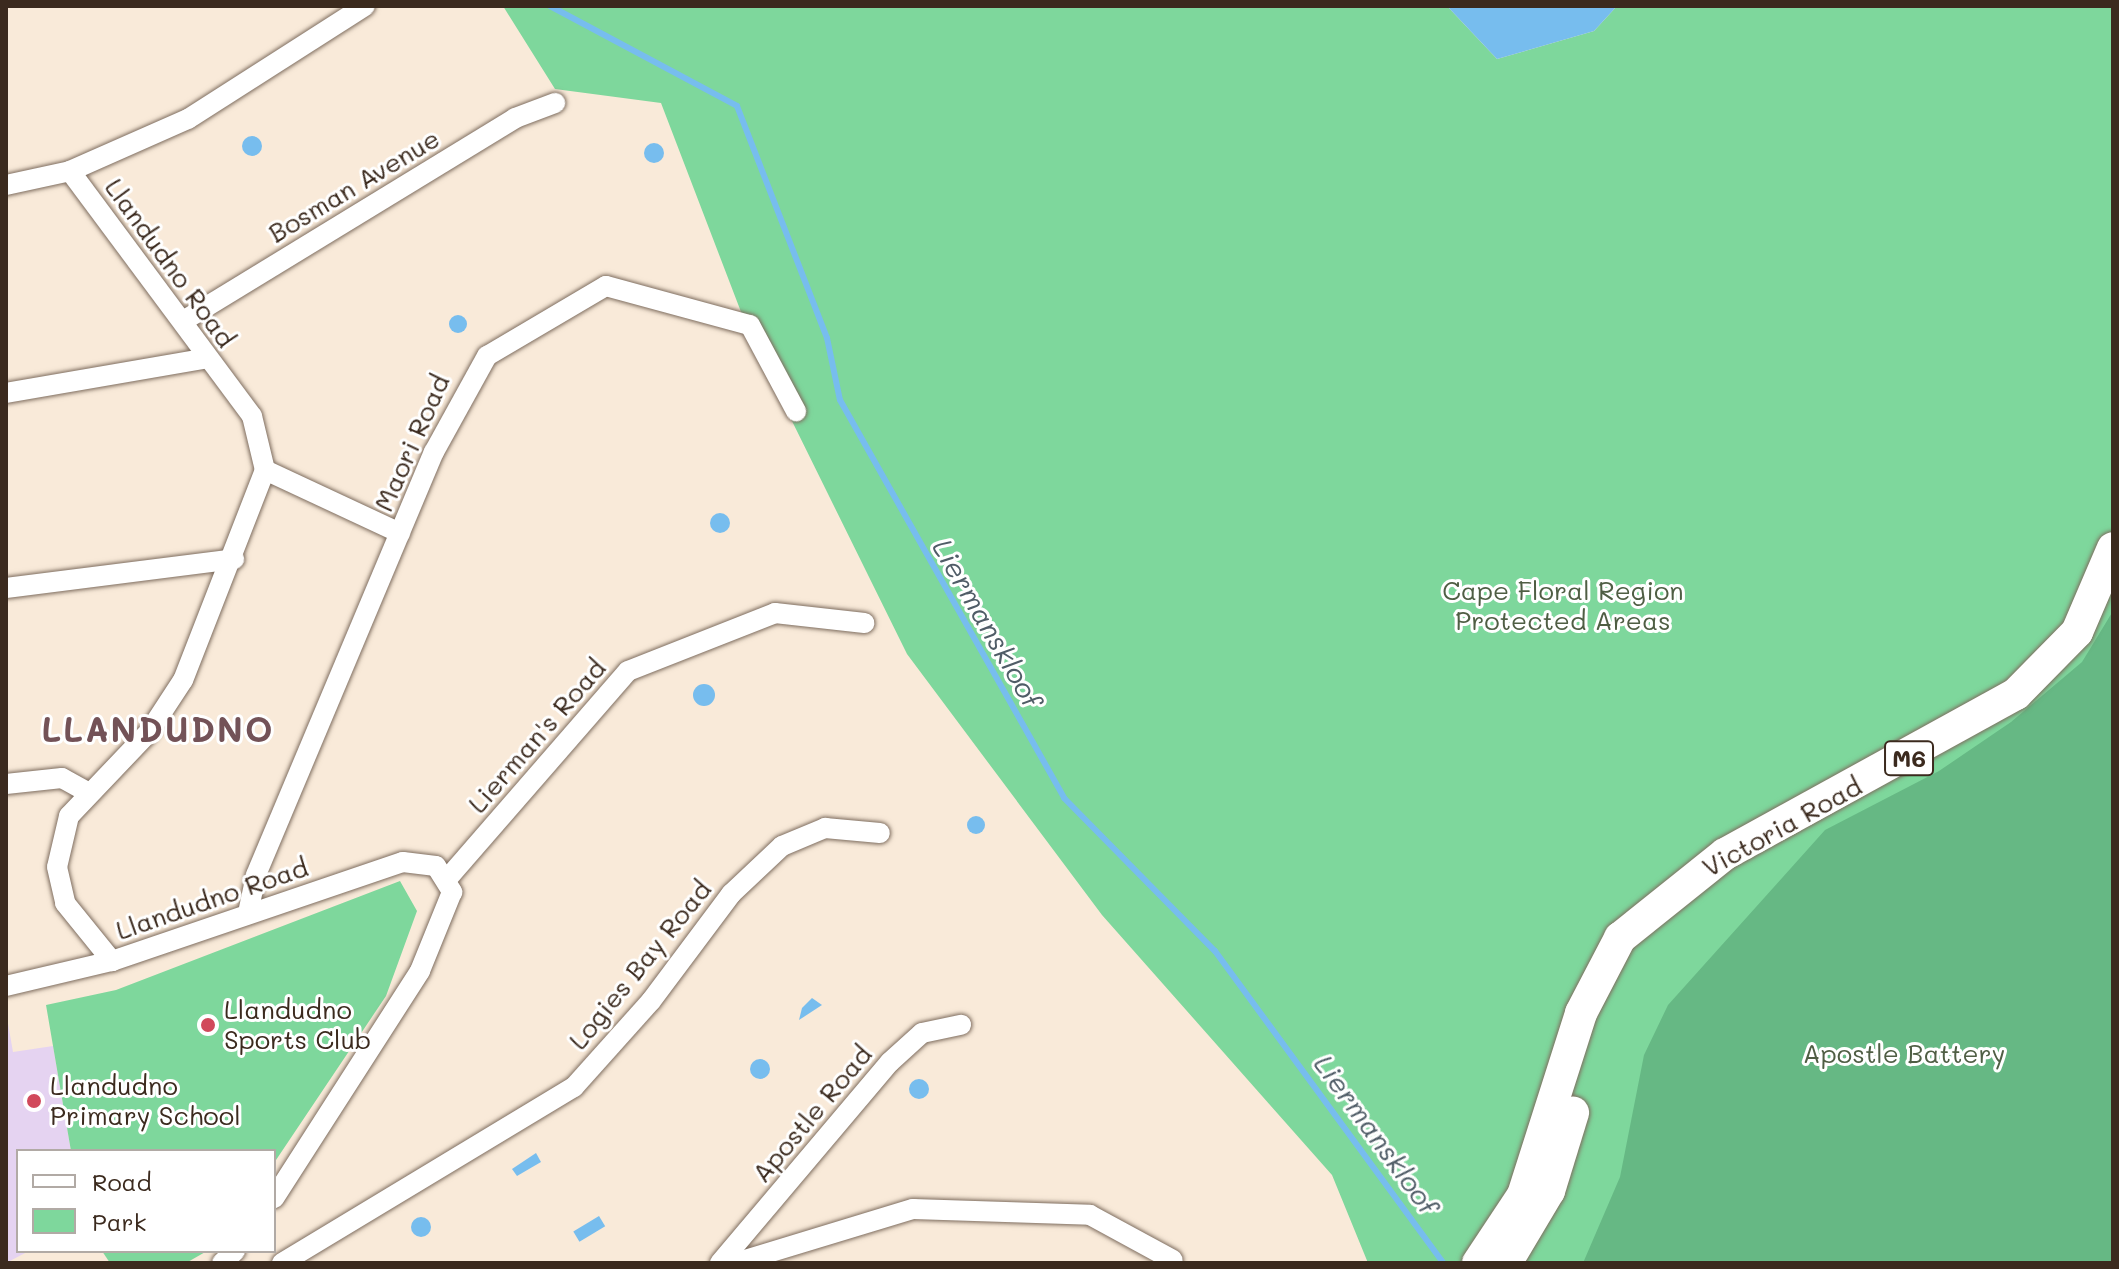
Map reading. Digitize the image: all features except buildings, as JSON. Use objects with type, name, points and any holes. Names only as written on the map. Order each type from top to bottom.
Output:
[{"type":"main road","name":"Victoria Road","points":[[1478,1263],[1523,1195],[1581,1013],[1610,951],[1725,854],[2016,694],[2077,632],[2113,548]]},
{"type":"main road","name":"Victoria Road","points":[[1506,1263],[1549,1191],[1604,1001],[1651,914]]},
{"type":"street","points":[[6,185],[70,171],[188,119],[365,6]]},
{"type":"street","name":"Bosman Avenue","points":[[183,321],[515,118],[555,103]]},
{"type":"street","name":"Llandudno Road","points":[[70,171],[252,416],[265,470],[234,559],[170,702],[87,792],[62,835],[60,886],[73,916],[112,961],[403,862],[426,862],[448,878]]},
{"type":"street","name":"Maori Road","points":[[248,913],[256,875],[400,533],[479,364],[599,286],[750,325],[796,411]]},
{"type":"street","points":[[6,393],[208,358]]},
{"type":"street","points":[[265,470],[400,533]]},
{"type":"street","points":[[6,588],[234,559]]},
{"type":"street","name":"Lierman's Road","points":[[448,878],[628,671],[775,613],[805,611],[864,623]]},
{"type":"street","points":[[6,784],[62,778],[87,792]]},
{"type":"street","name":"Logies Bay Road","points":[[282,1263],[574,1087],[651,1001],[731,894],[782,846],[825,828],[880,833]]},
{"type":"street","points":[[276,1195],[420,971],[449,907],[448,878]]},
{"type":"street","points":[[6,986],[112,961]]},
{"type":"street","name":"Apostle Road","points":[[720,1263],[890,1062],[922,1033],[961,1025]]},
{"type":"street","points":[[735,1263],[913,1209],[1090,1215],[1173,1260]]},
{"type":"shaded area","name":"Llandudno Primary School","points":[[6,1012],[13,1052],[53,1046],[71,1149],[16,1149],[16,1253],[25,1253],[6,1263]]},
{"type":"green space","name":"Cape Floral Region Protected Areas","points":[[503,6],[1447,6],[1497,59],[1594,31],[1617,6],[2113,6],[2113,1263],[1368,1263],[1332,1175],[1102,915],[907,654],[751,338],[661,103],[555,89]]},
{"type":"green space","name":"Apostle Battery","points":[[2113,611],[2113,1263],[1583,1263],[1620,1177],[1644,1055],[1668,1005],[1825,830],[1939,771],[2011,722],[2082,662]]},
{"type":"green space","name":"Llandudno Sports Club","points":[[400,881],[417,911],[386,996],[276,1160],[276,1149],[71,1149],[46,1005],[116,990]]},
{"type":"green space","points":[[103,1253],[204,1253],[186,1263],[110,1263]]},
{"type":"water","points":[[1447,6],[1617,6],[1594,31],[1497,59]]},
{"type":"water","points":[[252,136],[259,139],[262,146],[259,153],[252,156],[245,153],[242,146],[245,139]]},
{"type":"water","points":[[654,143],[661,146],[664,153],[661,160],[654,163],[647,160],[644,153],[647,146]]},
{"type":"water","points":[[458,315],[467,324],[458,333],[449,324]]},
{"type":"water","points":[[720,513],[727,516],[730,523],[727,530],[720,533],[713,530],[710,523],[713,516]]},
{"type":"water","points":[[704,684],[712,687],[715,695],[712,703],[704,706],[696,703],[693,695],[696,687]]},
{"type":"water","points":[[972,816],[980,816],[985,825],[983,832],[972,834],[967,829],[967,821]]},
{"type":"water","points":[[812,998],[822,1005],[799,1020],[802,1008]]},
{"type":"water","points":[[756,1059],[764,1059],[770,1069],[764,1079],[756,1079],[750,1073],[750,1065]]},
{"type":"water","points":[[915,1079],[923,1079],[929,1089],[923,1099],[915,1099],[909,1093],[909,1085]]},
{"type":"water","points":[[536,1153],[541,1162],[517,1176],[512,1169]]},
{"type":"water","points":[[599,1216],[605,1226],[579,1242],[573,1231]]},
{"type":"water","points":[[421,1217],[428,1220],[431,1227],[428,1234],[421,1237],[414,1234],[411,1227],[414,1220]]},
{"type":"waterway","name":"Liermanskloof","points":[[550,6],[737,106],[827,338],[840,400],[1064,798],[1215,951],[1443,1263]]},
{"type":"place","name":"Llandudno Sports Club","points":[[208,1025]]},
{"type":"place","name":"Llandudno Primary School","points":[[34,1101]]},
{"type":"district","name":"LLANDUDNO","points":[[158,729]]}]
